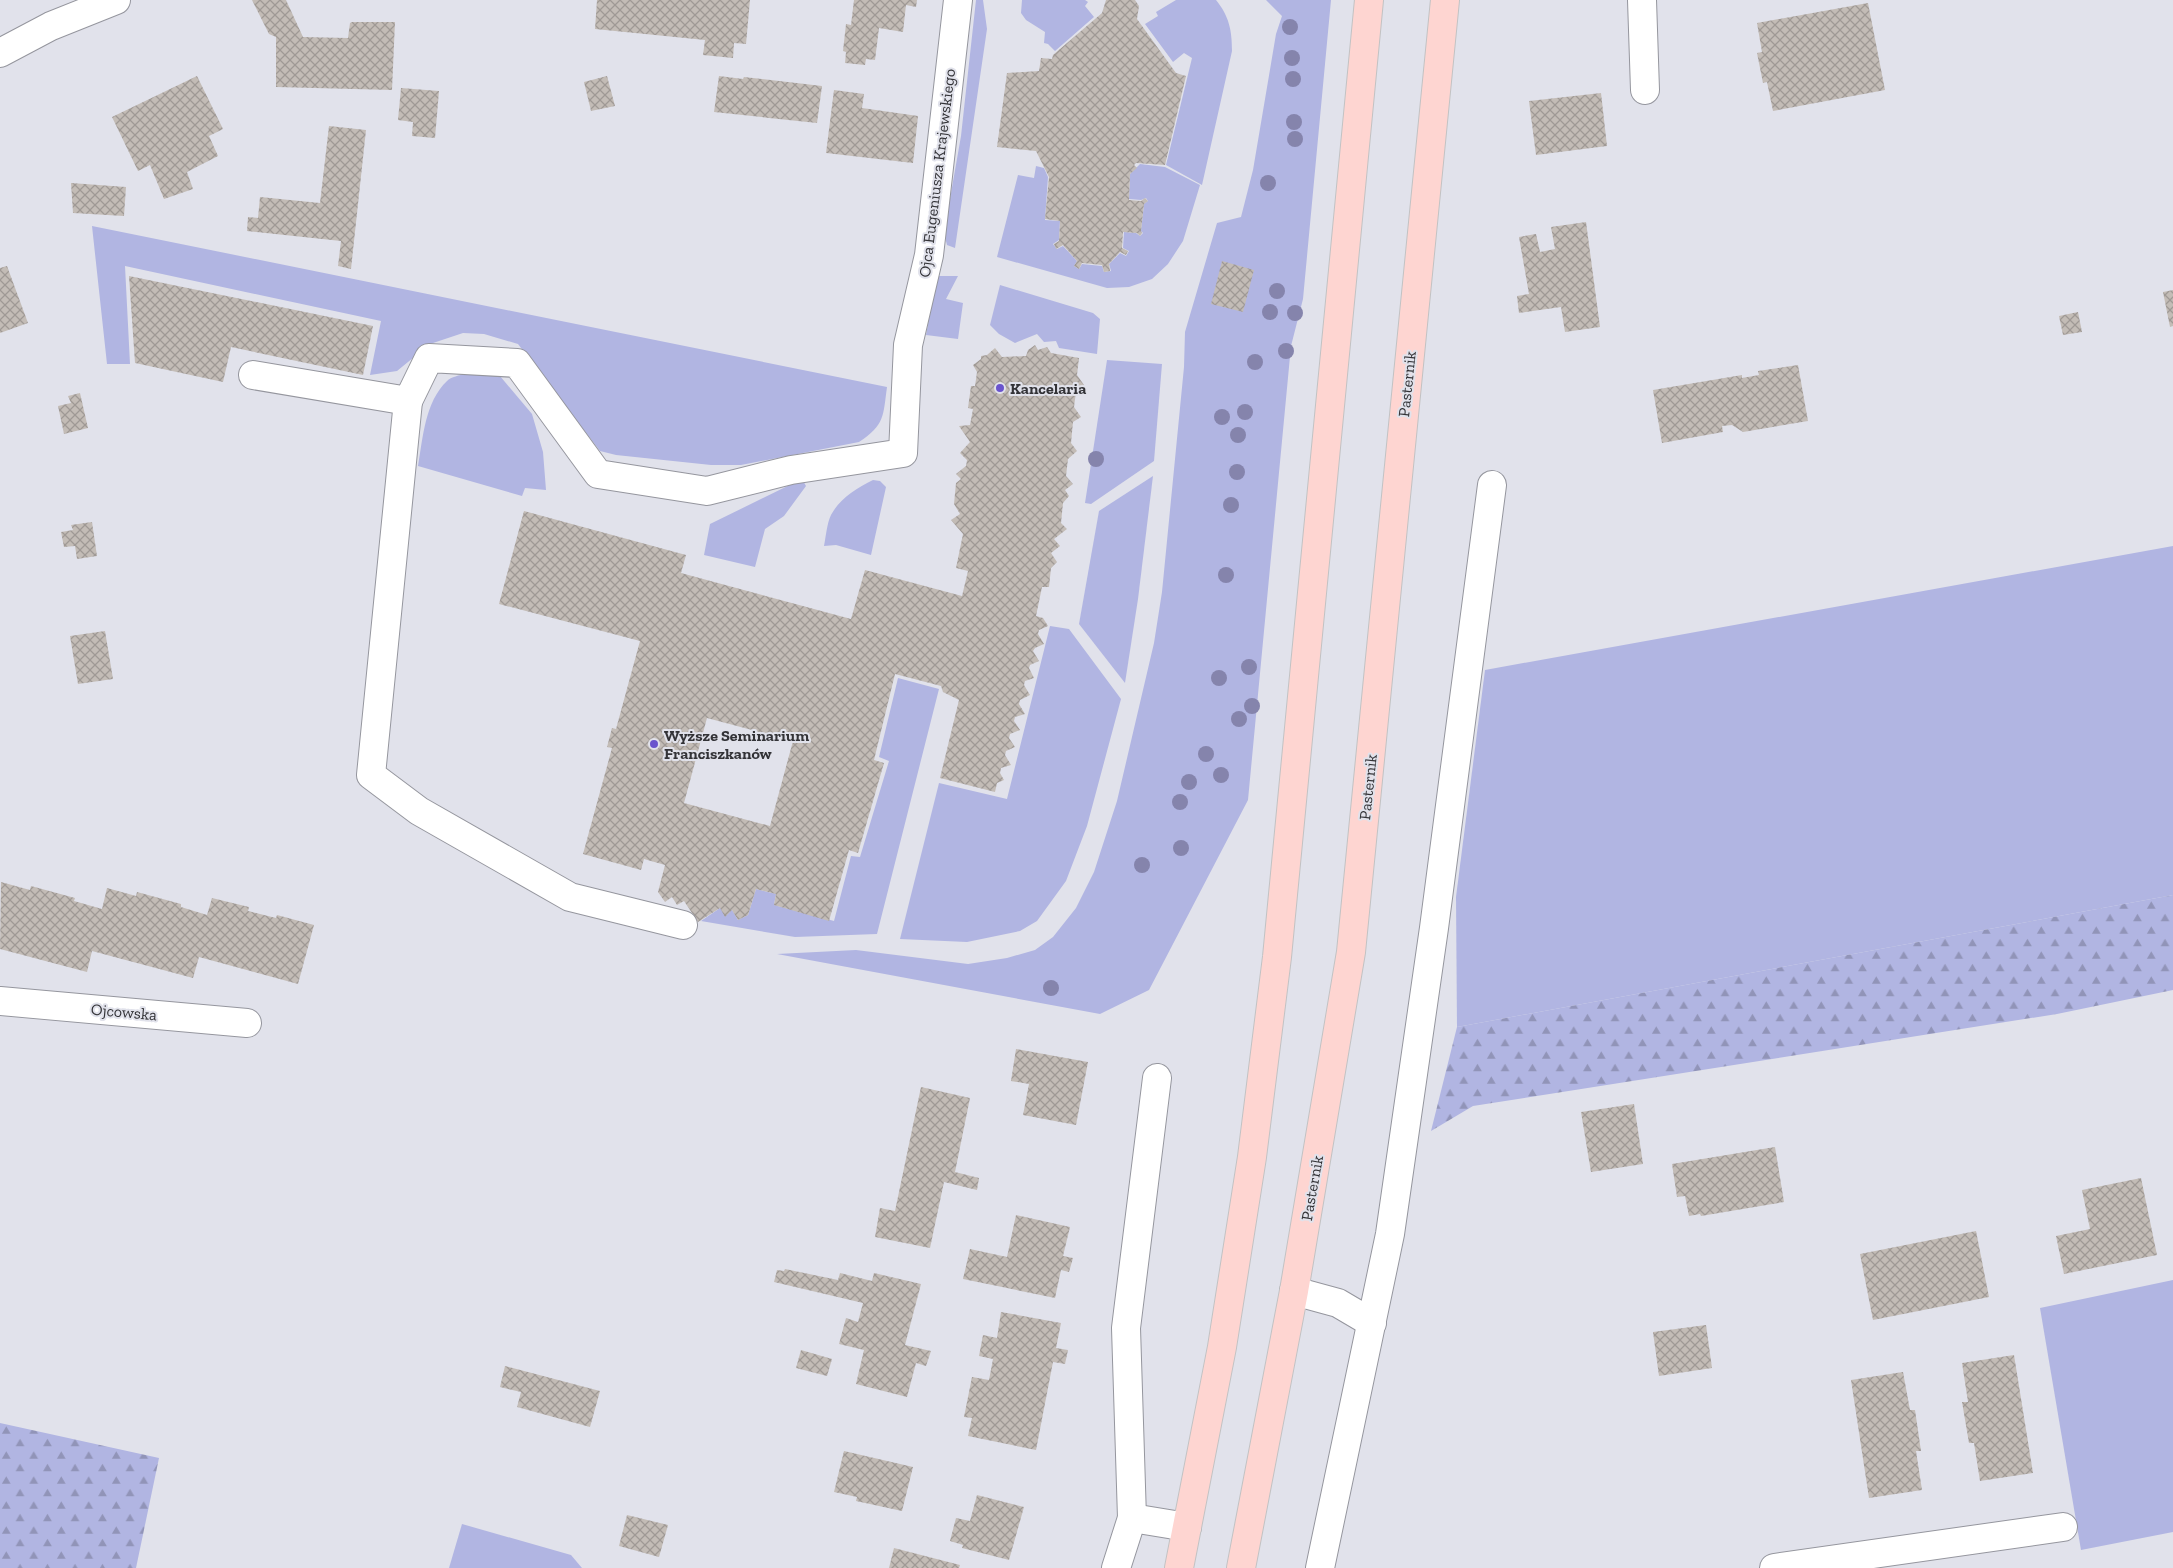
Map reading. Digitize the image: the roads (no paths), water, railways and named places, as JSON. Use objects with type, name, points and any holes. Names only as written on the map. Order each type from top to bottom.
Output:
[{"type":"main road","points":[[1179,1568],[1224,1337],[1252,1157],[1277,958],[1369,0]]},
{"type":"main road","name":"Pasternik","points":[[1241,1568],[1294,1292],[1351,952],[1445,0]]},
{"type":"street","points":[[0,53],[51,26],[116,0]]},
{"type":"street","name":"Ojca Eugeniusza Krajewskiego","points":[[408,401],[429,358],[517,364],[598,474],[707,491],[791,470],[904,453],[908,345],[929,255],[958,0]]},
{"type":"street","points":[[1642,0],[1646,90]]},
{"type":"street","points":[[253,376],[408,401],[371,774],[419,810],[570,897],[683,925]]},
{"type":"street","points":[[1320,1568],[1390,1234],[1436,908],[1492,485]]},
{"type":"street","name":"Ojcowska","points":[[0,1001],[247,1023]]},
{"type":"street","points":[[1116,1568],[1132,1518],[1126,1328],[1157,1078]]},
{"type":"street","points":[[1294,1292],[1338,1303],[1372,1323]]},
{"type":"street","points":[[1132,1518],[1187,1527]]},
{"type":"street","points":[[1774,1568],[2063,1527]]},
{"type":"place","name":"Kancelaria","points":[[1000,388]]},
{"type":"place","name":"Wyższe Seminarium Franciszkanów","points":[[654,744]]}]
